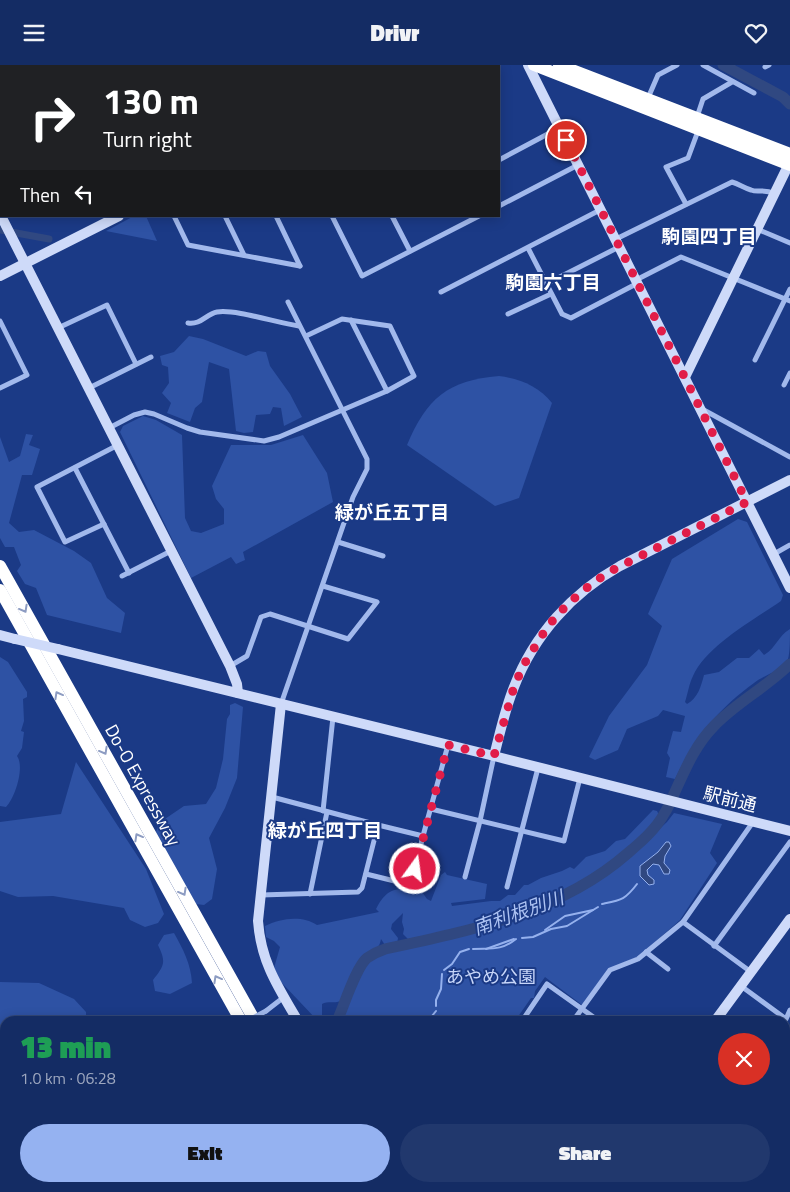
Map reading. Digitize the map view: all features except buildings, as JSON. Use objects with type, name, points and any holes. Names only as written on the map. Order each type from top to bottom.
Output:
[{"type":"highway","points":[[534,65],[790,154]]},
{"type":"highway","points":[[559,65],[646,103]]},
{"type":"highway","points":[[698,123],[790,166]]},
{"type":"highway","name":"Do-O Expressway","points":[[0,567],[252,1016]]},
{"type":"highway","name":"Do-O Expressway","points":[[0,590],[237,1016]]},
{"type":"street","points":[[528,65],[790,587]]},
{"type":"street","points":[[646,103],[658,75],[677,65]]},
{"type":"street","points":[[703,65],[754,93]]},
{"type":"street","points":[[686,204],[666,167],[688,158],[703,99],[732,81]]},
{"type":"street","points":[[500,159],[559,128]]},
{"type":"street","points":[[500,205],[578,165]]},
{"type":"street","points":[[685,377],[786,170],[790,166]]},
{"type":"street","points":[[546,284],[686,204],[732,182],[739,183],[752,191],[767,190],[775,194]]},
{"type":"street","points":[[441,292],[601,210]]},
{"type":"street","points":[[2,217],[230,666],[237,684],[238,693]]},
{"type":"street","points":[[0,275],[116,217]]},
{"type":"street","points":[[174,217],[188,245],[300,265],[276,217]]},
{"type":"street","points":[[225,217],[244,255]]},
{"type":"street","points":[[332,217],[362,276],[477,217]]},
{"type":"street","points":[[393,217],[410,251]]},
{"type":"street","points":[[757,229],[790,243]]},
{"type":"street","points":[[528,249],[562,315],[571,318],[681,257],[788,299]]},
{"type":"street","points":[[755,360],[788,299],[790,289]]},
{"type":"street","points":[[508,314],[551,294]]},
{"type":"street","points":[[288,303],[367,459],[367,469],[353,497],[281,704],[258,921],[264,959],[295,1016]]},
{"type":"street","points":[[58,328],[107,305],[136,364]]},
{"type":"street","points":[[188,323],[200,322],[217,313],[236,313],[299,326]]},
{"type":"street","points":[[109,428],[144,412],[154,413],[200,432],[264,441],[279,437],[388,391],[414,376],[390,326],[342,319],[306,336]]},
{"type":"street","points":[[350,320],[388,391]]},
{"type":"street","points":[[0,321],[27,375],[0,388]]},
{"type":"street","points":[[89,388],[151,357]]},
{"type":"street","points":[[784,385],[790,373]]},
{"type":"street","points":[[702,409],[790,457]]},
{"type":"street","points":[[104,524],[65,542],[37,487],[118,445]]},
{"type":"street","points":[[75,468],[129,573]]},
{"type":"street","points":[[465,877],[506,710],[523,666],[546,629],[558,614],[581,592],[607,573],[790,481]]},
{"type":"street","points":[[338,543],[383,556]]},
{"type":"street","points":[[774,554],[790,545]]},
{"type":"street","points":[[122,576],[171,551]]},
{"type":"street","points":[[230,666],[248,656],[261,617],[270,614],[348,639],[377,603],[323,586]]},
{"type":"street","name":"駅前通","points":[[0,635],[494,756],[790,831]]},
{"type":"street","points":[[310,894],[325,812],[334,717]]},
{"type":"street","points":[[366,874],[411,885],[448,745]]},
{"type":"street","points":[[507,887],[538,768]]},
{"type":"street","points":[[431,809],[564,841],[580,778]]},
{"type":"street","points":[[272,797],[423,836]]},
{"type":"street","points":[[577,1016],[610,971],[638,959],[682,922],[753,822]]},
{"type":"street","points":[[261,895],[358,892],[362,888],[378,825]]},
{"type":"street","points":[[714,946],[790,842]]},
{"type":"street","points":[[719,1016],[790,919]]},
{"type":"street","points":[[682,922],[751,972]]},
{"type":"street","points":[[646,952],[668,969]]},
{"type":"street","points":[[525,1016],[547,984],[591,1016]]},
{"type":"street","points":[[741,985],[782,1016]]},
{"type":"street","points":[[256,1016],[284,997]]},
{"type":"green space","points":[[132,217],[146,217],[157,241],[106,231]]},
{"type":"green space","points":[[189,336],[203,339],[246,356],[258,351],[266,352],[270,366],[290,394],[302,417],[284,426],[281,408],[273,407],[270,414],[256,415],[253,432],[244,433],[236,431],[229,369],[209,362],[202,402],[195,408],[190,422],[167,413],[171,403],[162,393],[169,383],[168,367],[162,365],[160,356],[174,352]]},
{"type":"green space","points":[[499,376],[528,384],[541,392],[552,403],[519,498],[495,506],[407,445],[422,415],[441,395],[452,387],[466,382]]},
{"type":"green space","points":[[143,416],[156,420],[182,435],[185,518],[191,531],[201,533],[224,524],[224,509],[216,499],[212,486],[231,445],[271,445],[303,435],[327,473],[333,502],[243,552],[245,560],[236,564],[231,557],[191,578],[120,432],[123,426]]},
{"type":"green space","points":[[26,434],[33,435],[29,445],[40,449],[32,475],[22,475],[9,523],[19,532],[34,530],[74,551],[91,563],[107,598],[125,613],[121,633],[47,615],[36,588],[25,584],[17,571],[21,565],[14,547],[5,547],[0,538],[0,437],[9,462],[20,456]]},
{"type":"green space","points":[[738,519],[747,522],[783,595],[781,601],[732,634],[709,654],[699,665],[690,682],[685,702],[687,704],[696,695],[704,675],[719,672],[737,658],[749,658],[759,649],[764,655],[790,629],[788,659],[777,670],[758,680],[741,693],[718,714],[690,751],[675,779],[666,777],[670,758],[667,753],[673,731],[681,732],[685,716],[663,710],[658,716],[627,729],[618,750],[595,760],[589,757],[609,716],[647,665],[662,626],[648,614],[672,559]]},
{"type":"green space","points":[[0,657],[8,662],[27,692],[27,697],[23,699],[24,721],[21,731],[24,732],[22,748],[17,756],[20,767],[18,782],[13,797],[6,807],[0,806]]},
{"type":"green space","points":[[235,703],[243,707],[237,778],[225,808],[209,838],[217,869],[212,899],[204,905],[196,904],[156,832],[159,823],[184,806],[206,804],[216,788],[223,759],[230,705]]},
{"type":"green space","points":[[76,762],[146,869],[164,914],[158,923],[145,927],[130,920],[124,908],[53,896],[18,897],[0,891],[0,822],[61,814]]},
{"type":"green space","name":"あやめ公園","points":[[653,810],[657,811],[660,817],[646,839],[611,873],[667,822],[674,813],[722,824],[710,853],[717,863],[680,920],[638,957],[608,969],[582,1005],[545,977],[535,991],[534,998],[531,998],[518,1016],[344,1016],[363,969],[370,960],[403,945],[440,941],[506,924],[483,929],[468,925],[433,937],[408,939],[403,934],[403,913],[392,924],[391,929],[398,938],[397,944],[385,945],[381,939],[377,948],[359,961],[346,996],[338,1002],[322,1004],[322,1016],[313,1016],[281,982],[274,968],[280,947],[266,937],[265,926],[271,923],[298,919],[317,925],[379,912],[376,909],[385,896],[399,889],[420,889],[427,899],[431,901],[441,875],[445,872],[447,875],[487,884],[485,899],[451,903],[452,906],[500,901],[508,895],[515,895],[524,885],[570,867],[574,869],[586,857],[605,851],[616,841],[625,839]]},
{"type":"green space","points":[[174,933],[188,963],[192,983],[170,994],[155,991],[153,980],[163,963],[158,945],[164,935]]},
{"type":"green space","points":[[0,982],[39,983],[74,999],[86,1012],[86,1016],[0,1016]]},
{"type":"shaded area","points":[[666,842],[669,842],[671,846],[665,856],[664,863],[670,870],[669,874],[664,874],[659,865],[653,864],[647,870],[648,875],[654,880],[654,884],[649,885],[640,876],[640,866],[658,852]]},
{"type":"waterway","name":"南利根別川","points":[[723,65],[783,97],[790,104]]},
{"type":"waterway","points":[[0,230],[49,239]]},
{"type":"waterway","name":"南利根別川","points":[[339,1016],[359,970],[367,958],[372,955],[385,949],[482,926],[544,905],[602,873],[628,853],[661,820],[691,758],[707,733],[732,709],[772,680],[790,664]]},
{"type":"waterway","points":[[602,904],[622,899],[637,884]]},
{"type":"waterway","points":[[522,938],[533,937],[551,929],[567,926],[598,907]]},
{"type":"waterway","points":[[545,930],[565,916],[593,910]]},
{"type":"waterway","points":[[486,949],[514,939]]},
{"type":"waterway","points":[[473,949],[501,947],[516,939]]},
{"type":"waterway","points":[[444,970],[452,964],[460,952],[469,949]]},
{"type":"waterway","points":[[436,1006],[436,1000],[441,989],[442,974]]},
{"type":"waterway","points":[[432,1016],[436,1011]]},
{"type":"district","name":"駒園四丁目","points":[[709,235]]},
{"type":"district","name":"駒園六丁目","points":[[553,281]]},
{"type":"district","name":"緑が丘五丁目","points":[[392,511]]},
{"type":"district","name":"緑が丘四丁目","points":[[325,829]]},
{"type":"route","points":[[415,869],[448,745],[494,756],[506,710],[523,666],[546,629],[558,614],[581,592],[607,573],[747,502],[566,140]]}]
